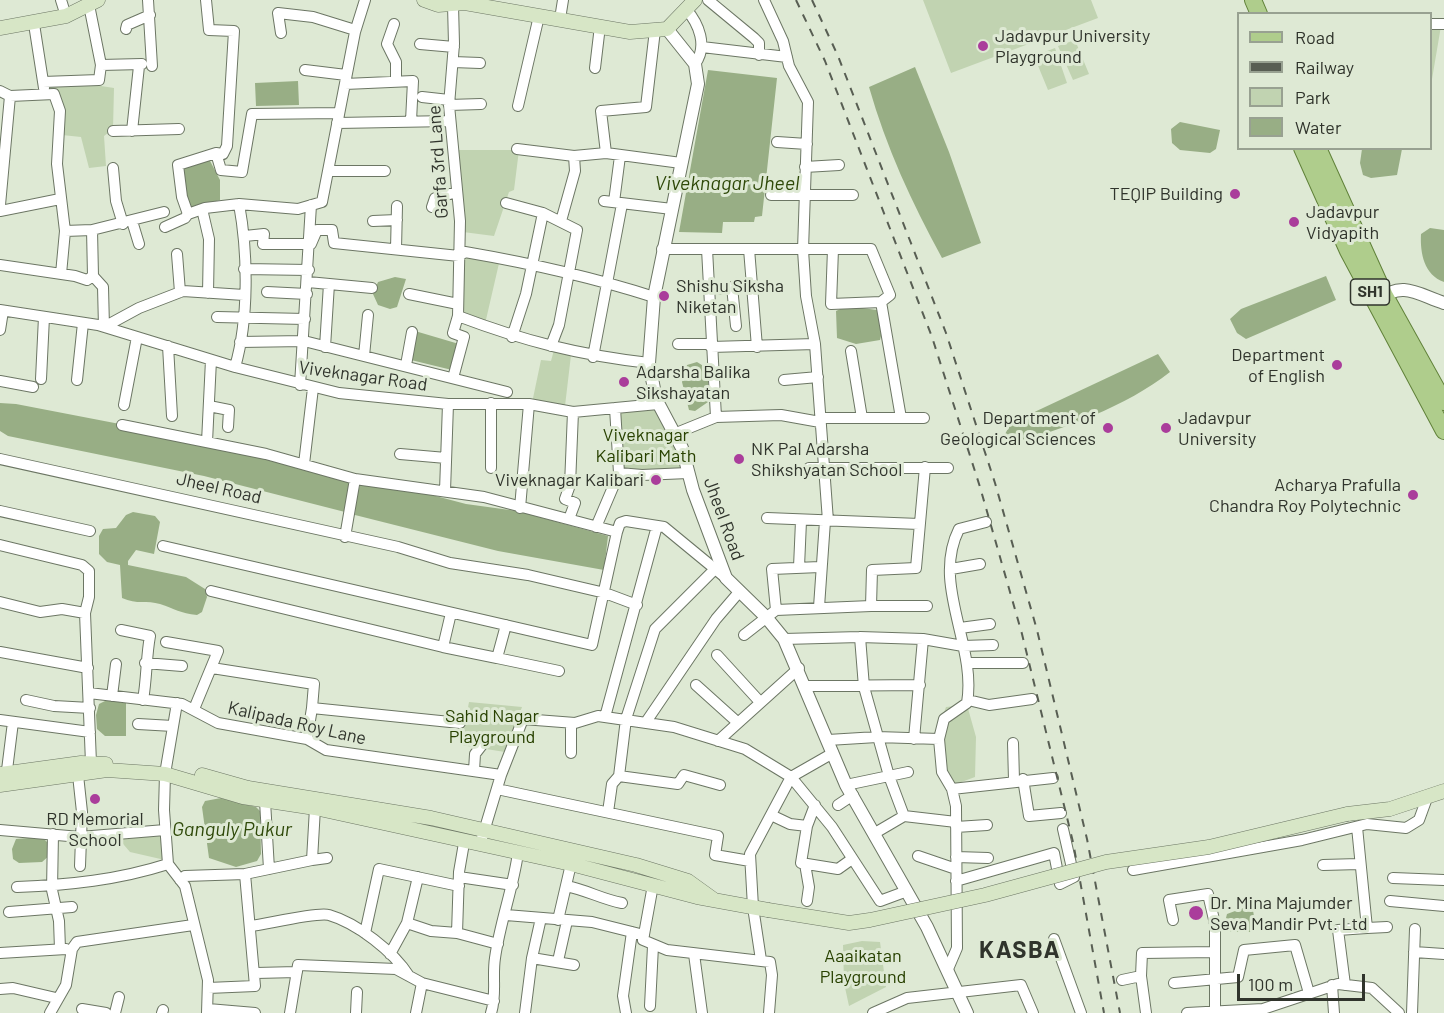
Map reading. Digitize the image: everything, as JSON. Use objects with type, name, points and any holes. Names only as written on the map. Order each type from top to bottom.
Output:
[{"type":"main road","points":[[424,0],[438,5],[461,3],[506,5],[539,16],[630,32],[661,30],[691,5]]},
{"type":"main road","points":[[0,28],[34,24],[66,16],[93,3]]},
{"type":"main road","name":"SH1","points":[[1303,150],[1348,251],[1444,402]]},
{"type":"main road","name":"SH1","points":[[1319,150],[1380,299],[1444,431]]},
{"type":"main road","points":[[3,779],[91,764],[166,770],[248,788],[484,830],[688,881],[713,899]]},
{"type":"main road","points":[[3,779],[78,775],[107,770],[166,770],[243,797],[315,808],[464,843],[571,864],[713,899],[849,923],[985,895],[1106,862],[1209,847],[1335,816],[1390,809],[1444,791]]},
{"type":"street","points":[[61,0],[66,16]]},
{"type":"street","points":[[101,65],[152,64],[148,0]]},
{"type":"street","points":[[188,214],[182,197],[178,165],[216,153],[223,154],[227,146],[234,32],[208,30],[206,0]]},
{"type":"street","points":[[165,227],[202,209],[239,204],[298,209],[322,202],[355,30],[365,0]]},
{"type":"street","points":[[560,19],[563,0]]},
{"type":"street","points":[[708,0],[759,43],[759,55]]},
{"type":"street","points":[[764,0],[808,102],[803,250],[807,296],[815,344],[825,467],[826,521],[820,567],[819,608]]},
{"type":"street","points":[[43,82],[99,80],[101,65],[93,3]]},
{"type":"street","name":"Garfa 3rd Lane","points":[[453,378],[464,338],[453,333],[458,316],[459,256],[457,192],[449,102],[461,3]]},
{"type":"street","points":[[661,30],[695,64],[702,47],[691,5]]},
{"type":"street","points":[[281,33],[278,13],[313,17],[355,30]]},
{"type":"street","points":[[126,29],[127,25],[150,15]]},
{"type":"street","points":[[518,106],[539,16]]},
{"type":"street","points":[[34,24],[45,95]]},
{"type":"street","points":[[394,24],[387,44],[396,62],[396,80]]},
{"type":"street","points":[[595,68],[600,26]]},
{"type":"street","points":[[606,153],[601,111],[646,107],[661,30]]},
{"type":"street","points":[[420,44],[454,47]]},
{"type":"street","points":[[702,47],[787,57]]},
{"type":"street","points":[[453,62],[480,63]]},
{"type":"street","name":"Jheel Road","points":[[695,64],[697,92],[662,249],[654,297],[649,363],[658,405],[684,455],[688,474],[726,578],[771,613],[799,668],[850,790],[948,969],[964,1010]]},
{"type":"street","points":[[132,131],[139,66]]},
{"type":"street","points":[[305,70],[345,80],[413,81],[411,121]]},
{"type":"street","points":[[0,205],[5,94],[54,94],[60,111],[57,164],[65,231],[61,274]]},
{"type":"street","points":[[422,97],[481,104]]},
{"type":"street","points":[[216,153],[220,170],[242,172],[252,114],[450,121]]},
{"type":"street","points":[[113,131],[178,129]]},
{"type":"street","points":[[777,142],[807,144]]},
{"type":"street","points":[[517,149],[574,156],[606,153],[681,163]]},
{"type":"street","points":[[561,221],[574,171],[574,156]]},
{"type":"street","points":[[593,357],[608,282],[613,202],[620,156]]},
{"type":"street","points":[[806,167],[839,165]]},
{"type":"street","points":[[113,168],[116,201],[139,244]]},
{"type":"street","points":[[328,171],[385,171]]},
{"type":"street","points":[[432,207],[435,198],[457,192]]},
{"type":"street","points":[[771,195],[853,195]]},
{"type":"street","points":[[0,211],[60,199]]},
{"type":"street","points":[[613,202],[672,209]]},
{"type":"street","points":[[506,203],[543,213],[577,230],[570,274],[551,346]]},
{"type":"street","points":[[235,367],[240,342],[244,296],[245,236],[239,204]]},
{"type":"street","points":[[300,385],[309,270],[311,205]]},
{"type":"street","points":[[396,249],[397,206]]},
{"type":"street","points":[[202,209],[209,238],[208,293]]},
{"type":"street","points":[[65,231],[92,230],[164,212]]},
{"type":"street","points":[[512,336],[526,294],[543,213]]},
{"type":"street","points":[[373,221],[397,220]]},
{"type":"street","points":[[92,230],[93,276],[103,287],[104,327],[139,308],[180,292],[244,296]]},
{"type":"street","points":[[310,244],[317,230],[332,230],[334,243],[459,256],[465,252],[531,264],[608,282],[654,297]]},
{"type":"street","points":[[245,236],[264,234],[263,244],[310,244]]},
{"type":"street","points":[[662,249],[803,250],[832,249],[871,249],[890,295],[881,302],[831,304],[832,249]]},
{"type":"street","points":[[707,249],[716,417]]},
{"type":"street","points":[[749,249],[757,346]]},
{"type":"street","points":[[177,254],[180,292]]},
{"type":"street","points":[[0,265],[87,280],[93,276]]},
{"type":"street","points":[[244,269],[309,270]]},
{"type":"street","points":[[308,282],[372,288]]},
{"type":"street","points":[[326,346],[329,284]]},
{"type":"street","points":[[710,289],[752,286]]},
{"type":"street","points":[[732,287],[736,326]]},
{"type":"street","points":[[1380,299],[1393,290],[1402,289],[1444,303]]},
{"type":"street","points":[[267,292],[307,294]]},
{"type":"street","points":[[409,294],[458,304]]},
{"type":"street","points":[[881,302],[901,418]]},
{"type":"street","points":[[0,330],[1,311]]},
{"type":"street","name":"Viveknagar Road","points":[[1,311],[104,327],[313,388],[448,404],[529,404],[573,412],[658,405]]},
{"type":"street","points":[[364,356],[369,315]]},
{"type":"street","points":[[458,316],[512,336],[593,357],[649,363]]},
{"type":"street","points":[[0,381],[37,383],[44,317]]},
{"type":"street","points":[[217,317],[305,319]]},
{"type":"street","points":[[77,381],[83,323]]},
{"type":"street","points":[[406,365],[412,332]]},
{"type":"street","points":[[124,405],[137,337]]},
{"type":"street","points":[[240,342],[304,341],[507,392]]},
{"type":"street","points":[[678,344],[757,346],[815,344]]},
{"type":"street","points":[[168,346],[172,416]]},
{"type":"street","points":[[851,351],[862,418]]},
{"type":"street","points":[[207,442],[211,360]]},
{"type":"street","points":[[784,380],[818,377]]},
{"type":"street","points":[[304,464],[313,388]]},
{"type":"street","points":[[445,491],[448,404]]},
{"type":"street","points":[[491,404],[491,468]]},
{"type":"street","points":[[520,508],[529,404]]},
{"type":"street","points":[[209,406],[229,410],[228,428]]},
{"type":"street","points":[[596,527],[619,473],[615,408]]},
{"type":"street","points":[[569,519],[575,503],[565,499],[570,485],[573,412]]},
{"type":"street","points":[[674,434],[716,417],[781,415],[820,420],[924,418]]},
{"type":"street","points":[[122,425],[304,464],[355,479],[484,497],[617,532]]},
{"type":"street","points":[[400,454],[446,458]]},
{"type":"street","name":"Jheel Road","points":[[0,459],[91,477],[345,537],[398,547],[450,563],[528,575],[605,593],[637,605]]},
{"type":"street","points":[[871,606],[872,570],[916,568],[925,467]]},
{"type":"street","points":[[809,468],[948,468]]},
{"type":"street","points":[[619,473],[688,474]]},
{"type":"street","points":[[345,537],[355,479]]},
{"type":"street","points":[[0,511],[90,531]]},
{"type":"street","points":[[767,518],[919,524]]},
{"type":"street","points":[[163,546],[592,645],[620,523],[626,521],[664,527],[726,578]]},
{"type":"street","points":[[799,567],[801,521]]},
{"type":"street","points":[[968,700],[968,663],[963,646],[951,569],[953,546],[959,529],[986,522]]},
{"type":"street","points":[[605,717],[657,526]]},
{"type":"street","points":[[0,545],[87,568],[89,597],[85,614],[91,764]]},
{"type":"street","points":[[951,569],[980,564]]},
{"type":"street","points":[[771,613],[772,569],[820,567]]},
{"type":"street","points":[[608,812],[612,784],[619,776],[626,719],[655,629],[715,569]]},
{"type":"street","points":[[211,591],[443,647],[559,671]]},
{"type":"street","points":[[646,723],[716,619],[740,591]]},
{"type":"street","points":[[0,602],[40,612],[62,609],[85,614]]},
{"type":"street","points":[[744,635],[771,613],[819,608],[927,606]]},
{"type":"street","points":[[443,647],[451,613]]},
{"type":"street","points":[[960,628],[990,624]]},
{"type":"street","points":[[497,658],[506,625]]},
{"type":"street","points":[[121,630],[150,636],[145,663],[148,671],[143,700]]},
{"type":"street","points":[[860,637],[864,687],[889,776],[904,816]]},
{"type":"street","points":[[784,639],[860,637],[923,639],[963,646],[993,645]]},
{"type":"street","points":[[914,739],[923,639]]},
{"type":"street","points":[[166,642],[218,651],[194,709]]},
{"type":"street","points":[[0,652],[88,668]]},
{"type":"street","points":[[717,655],[760,702]]},
{"type":"street","points":[[145,663],[182,666]]},
{"type":"street","points":[[968,663],[1023,663]]},
{"type":"street","points":[[112,696],[116,664]]},
{"type":"street","points":[[212,668],[315,685],[307,739]]},
{"type":"street","points":[[718,741],[736,721],[799,668]]},
{"type":"street","points":[[696,685],[736,721]]},
{"type":"street","points":[[807,686],[920,685]]},
{"type":"street","name":"Kalipada Roy Lane","points":[[89,693],[177,704],[194,709],[219,723],[307,739],[326,750],[501,775]]},
{"type":"street","points":[[968,700],[989,705],[1032,699]]},
{"type":"street","points":[[26,700],[54,706],[90,708]]},
{"type":"street","points":[[948,969],[957,948],[956,824],[952,789],[942,772],[939,739],[944,719],[968,700]]},
{"type":"street","points":[[177,704],[166,770],[165,830],[168,864],[185,886],[208,988],[208,1011],[255,1013]]},
{"type":"street","points":[[312,708],[460,723]]},
{"type":"street","points":[[479,845],[501,775],[523,719],[571,723],[605,717],[626,719],[674,727],[745,749],[791,777],[815,805],[880,901],[907,891]]},
{"type":"street","points":[[0,720],[90,732]]},
{"type":"street","points":[[3,779],[13,722]]},
{"type":"street","points":[[571,723],[571,753]]},
{"type":"street","points":[[138,724],[173,726]]},
{"type":"street","points":[[828,740],[877,737],[939,739]]},
{"type":"street","points":[[1013,743],[1019,780],[1029,816],[1061,813]]},
{"type":"street","points":[[474,771],[475,754],[482,745]]},
{"type":"street","points":[[762,960],[753,907],[750,854],[791,777],[833,753]]},
{"type":"street","points":[[838,805],[850,790],[889,776],[909,772]]},
{"type":"street","points":[[78,775],[82,812],[80,866]]},
{"type":"street","points":[[619,776],[678,784],[684,775],[720,784]]},
{"type":"street","points":[[952,789],[1053,778]]},
{"type":"street","points":[[497,789],[718,836],[715,855],[750,861]]},
{"type":"street","points":[[1133,870],[1302,840],[1367,825],[1406,828],[1419,820],[1420,800]]},
{"type":"street","points":[[265,801],[269,869]]},
{"type":"street","points":[[815,805],[807,826],[801,863],[838,869],[852,859]]},
{"type":"street","points":[[312,860],[315,808]]},
{"type":"street","points":[[771,815],[790,824],[807,826]]},
{"type":"street","points":[[874,833],[904,816],[956,824],[987,825]]},
{"type":"street","points":[[1357,827],[1367,928]]},
{"type":"street","points":[[918,856],[956,875],[1054,853],[1060,884],[1074,878],[1063,828]]},
{"type":"street","points":[[0,830],[80,837],[165,830]]},
{"type":"street","points":[[53,834],[52,886],[60,949]]},
{"type":"street","points":[[457,933],[459,882],[464,843]]},
{"type":"street","points":[[491,1013],[498,944],[513,885],[518,854]]},
{"type":"street","points":[[956,857],[988,858]]},
{"type":"street","points":[[180,880],[185,876],[245,874],[327,858]]},
{"type":"street","points":[[17,887],[92,882],[136,874],[168,864]]},
{"type":"street","points":[[558,961],[566,886],[571,864]]},
{"type":"street","points":[[805,864],[809,887],[807,901]]},
{"type":"street","points":[[1323,865],[1359,864]]},
{"type":"street","points":[[365,933],[380,869],[459,882],[513,885]]},
{"type":"street","points":[[208,988],[255,986],[256,973],[245,874]]},
{"type":"street","points":[[390,954],[407,923],[418,877]]},
{"type":"street","points":[[1393,878],[1444,880]]},
{"type":"street","points":[[652,885],[643,940],[653,946],[694,954],[770,962],[772,969],[769,1013]]},
{"type":"street","points":[[566,886],[590,890],[601,899],[622,903]]},
{"type":"street","points":[[1173,921],[1169,900],[1208,894],[1215,924],[1215,1011]]},
{"type":"street","points":[[1390,901],[1444,906]]},
{"type":"street","points":[[9,912],[72,907]]},
{"type":"street","points":[[251,926],[328,915],[365,933],[398,958],[409,976]]},
{"type":"street","points":[[506,915],[604,924],[644,935]]},
{"type":"street","points":[[525,1013],[532,958],[541,918]]},
{"type":"street","points":[[407,923],[431,931],[457,933],[498,944]]},
{"type":"street","points":[[50,1013],[56,998],[66,985],[72,949],[77,942],[194,925]]},
{"type":"street","points":[[1345,985],[1338,930],[1386,927]]},
{"type":"street","points":[[1412,1013],[1415,929]]},
{"type":"street","points":[[626,1013],[623,996],[632,932]]},
{"type":"street","points":[[1054,939],[1081,1013]]},
{"type":"street","points":[[1174,983],[1215,981],[1238,977],[1244,950],[1295,945],[1309,993]]},
{"type":"street","points":[[650,1006],[653,946]]},
{"type":"street","points":[[0,953],[72,949]]},
{"type":"street","points":[[1146,1013],[1141,976],[1142,953],[1215,952]]},
{"type":"street","points":[[1414,952],[1444,954]]},
{"type":"street","points":[[694,954],[702,1013]]},
{"type":"street","points":[[532,958],[574,965]]},
{"type":"street","points":[[290,1013],[298,966],[396,969],[422,983],[494,1001]]},
{"type":"street","points":[[256,973],[297,972]]},
{"type":"street","points":[[1122,980],[1141,976]]},
{"type":"street","points":[[416,1013],[422,983]]},
{"type":"street","points":[[873,1013],[908,998],[1021,985],[1033,1013]]},
{"type":"street","points":[[1332,985],[1334,1013]]},
{"type":"street","points":[[1187,1013],[1236,1012],[1267,1008],[1332,985],[1345,985],[1372,988],[1399,1013]]},
{"type":"street","points":[[0,989],[13,988],[56,998]]},
{"type":"street","points":[[356,1013],[357,992]]},
{"type":"street","points":[[116,1013],[118,997]]},
{"type":"street","points":[[82,1009],[106,1013]]},
{"type":"green space","name":"Jadavpur University Playground","points":[[923,0],[1091,0],[1098,18],[951,73]]},
{"type":"green space","points":[[1432,26],[1441,26],[1432,79]]},
{"type":"green space","points":[[1075,40],[1089,74],[1073,80],[1058,46]]},
{"type":"green space","points":[[1055,48],[1067,83],[1048,90],[1034,56]]},
{"type":"green space","points":[[97,82],[101,86],[114,88],[113,129],[104,136],[106,166],[89,168],[81,137],[62,135],[62,111],[47,93],[46,85]]},
{"type":"green space","points":[[455,150],[519,150],[514,190],[509,192],[494,236],[463,232]]},
{"type":"green space","points":[[465,254],[500,259],[485,324],[460,315],[461,259]]},
{"type":"green space","points":[[554,350],[571,355],[565,406],[532,403],[541,360],[551,361]]},
{"type":"green space","name":"Viveknagar Kalibari Math","points":[[657,408],[679,447],[686,471],[616,470],[617,409]]},
{"type":"green space","name":"Sahid Nagar Playground","points":[[469,702],[522,707],[505,752],[461,745]]},
{"type":"green space","points":[[967,705],[976,737],[975,777],[956,784],[944,771],[940,723],[946,707]]},
{"type":"green space","points":[[166,836],[165,860],[130,852],[118,838]]},
{"type":"green space","name":"Aaaikatan Playground","points":[[862,941],[880,942],[886,987],[849,1006],[844,983],[843,945]]},
{"type":"water","points":[[915,67],[949,152],[981,243],[942,258],[901,174],[883,131],[869,87]]},
{"type":"water","name":"Viveknagar Jheel","points":[[708,70],[777,78],[762,216],[755,217],[754,222],[723,222],[722,233],[679,232]]},
{"type":"water","points":[[298,81],[299,105],[256,106],[255,83]]},
{"type":"water","points":[[1180,122],[1220,130],[1216,149],[1210,153],[1180,150],[1172,143],[1171,129]]},
{"type":"water","points":[[1362,150],[1402,150],[1397,175],[1371,178],[1363,175],[1360,163]]},
{"type":"water","points":[[209,159],[220,180],[220,200],[193,208],[189,206],[182,164]]},
{"type":"water","points":[[1430,228],[1444,230],[1444,282],[1437,279],[1428,269],[1421,249],[1421,234]]},
{"type":"water","points":[[1326,276],[1336,300],[1246,339],[1237,333],[1230,319],[1241,309]]},
{"type":"water","points":[[395,277],[406,279],[397,307],[390,309],[378,305],[373,294],[378,282]]},
{"type":"water","points":[[847,306],[877,310],[882,332],[880,340],[856,344],[837,338],[836,311]]},
{"type":"water","points":[[415,331],[459,344],[452,370],[411,360]]},
{"type":"water","points":[[1158,354],[1170,372],[1134,396],[1093,416],[1029,438],[1009,444],[1004,436],[1011,423]]},
{"type":"water","points":[[697,362],[705,367],[708,379],[708,402],[695,411],[689,410],[682,382],[687,365]]},
{"type":"water","points":[[0,403],[16,404],[182,436],[349,482],[345,512],[204,476],[8,436],[0,431]]},
{"type":"water","points":[[361,482],[390,484],[466,504],[517,511],[608,536],[604,570],[498,551],[355,515],[356,499]]},
{"type":"water","points":[[133,512],[155,516],[160,522],[154,554],[136,550],[128,561],[128,565],[186,577],[205,589],[207,597],[202,612],[197,615],[191,614],[160,604],[122,598],[120,565],[107,562],[99,554],[99,536],[103,529],[116,528],[126,515]]},
{"type":"water","points":[[107,700],[126,703],[126,736],[105,736],[97,729],[96,715],[99,704]]},
{"type":"water","name":"Ganguly Pukur","points":[[221,798],[256,807],[260,811],[261,854],[257,861],[236,867],[209,858],[202,807],[205,801]]},
{"type":"water","points":[[42,837],[50,845],[50,855],[42,862],[19,863],[13,859],[12,849],[16,839]]},
{"type":"water","points":[[1246,907],[1253,910],[1256,930],[1231,932],[1225,922],[1227,914]]},
{"type":"railway","points":[[796,0],[825,61],[932,337],[980,487],[1022,634],[1073,842],[1104,1013]]},
{"type":"railway","points":[[812,0],[838,56],[946,333],[995,483],[1037,630],[1087,839],[1120,1013]]},
{"type":"place","name":"Jadavpur University Playground","points":[[983,46]]},
{"type":"place","name":"TEQIP Building","points":[[1235,194]]},
{"type":"place","name":"Jadavpur Vidyapith","points":[[1294,222]]},
{"type":"place","name":"Shishu Siksha Niketan","points":[[664,296]]},
{"type":"place","name":"Department of English","points":[[1337,365]]},
{"type":"place","name":"Adarsha Balika Sikshayatan","points":[[624,382]]},
{"type":"place","name":"Department of Geological Sciences","points":[[1108,428]]},
{"type":"place","name":"Jadavpur University","points":[[1166,428]]},
{"type":"place","name":"NK Pal Adarsha Shikshyatan School","points":[[739,459]]},
{"type":"place","name":"Viveknagar Kalibari","points":[[656,480]]},
{"type":"place","name":"Acharya Prafulla Chandra Roy Polytechnic","points":[[1413,495]]},
{"type":"place","name":"RD Memorial School","points":[[95,799]]},
{"type":"place","name":"Dr. Mina Majumder Seva Mandir Pvt. Ltd","points":[[1196,913]]},
{"type":"district","name":"KASBA","points":[[1020,950]]}]
